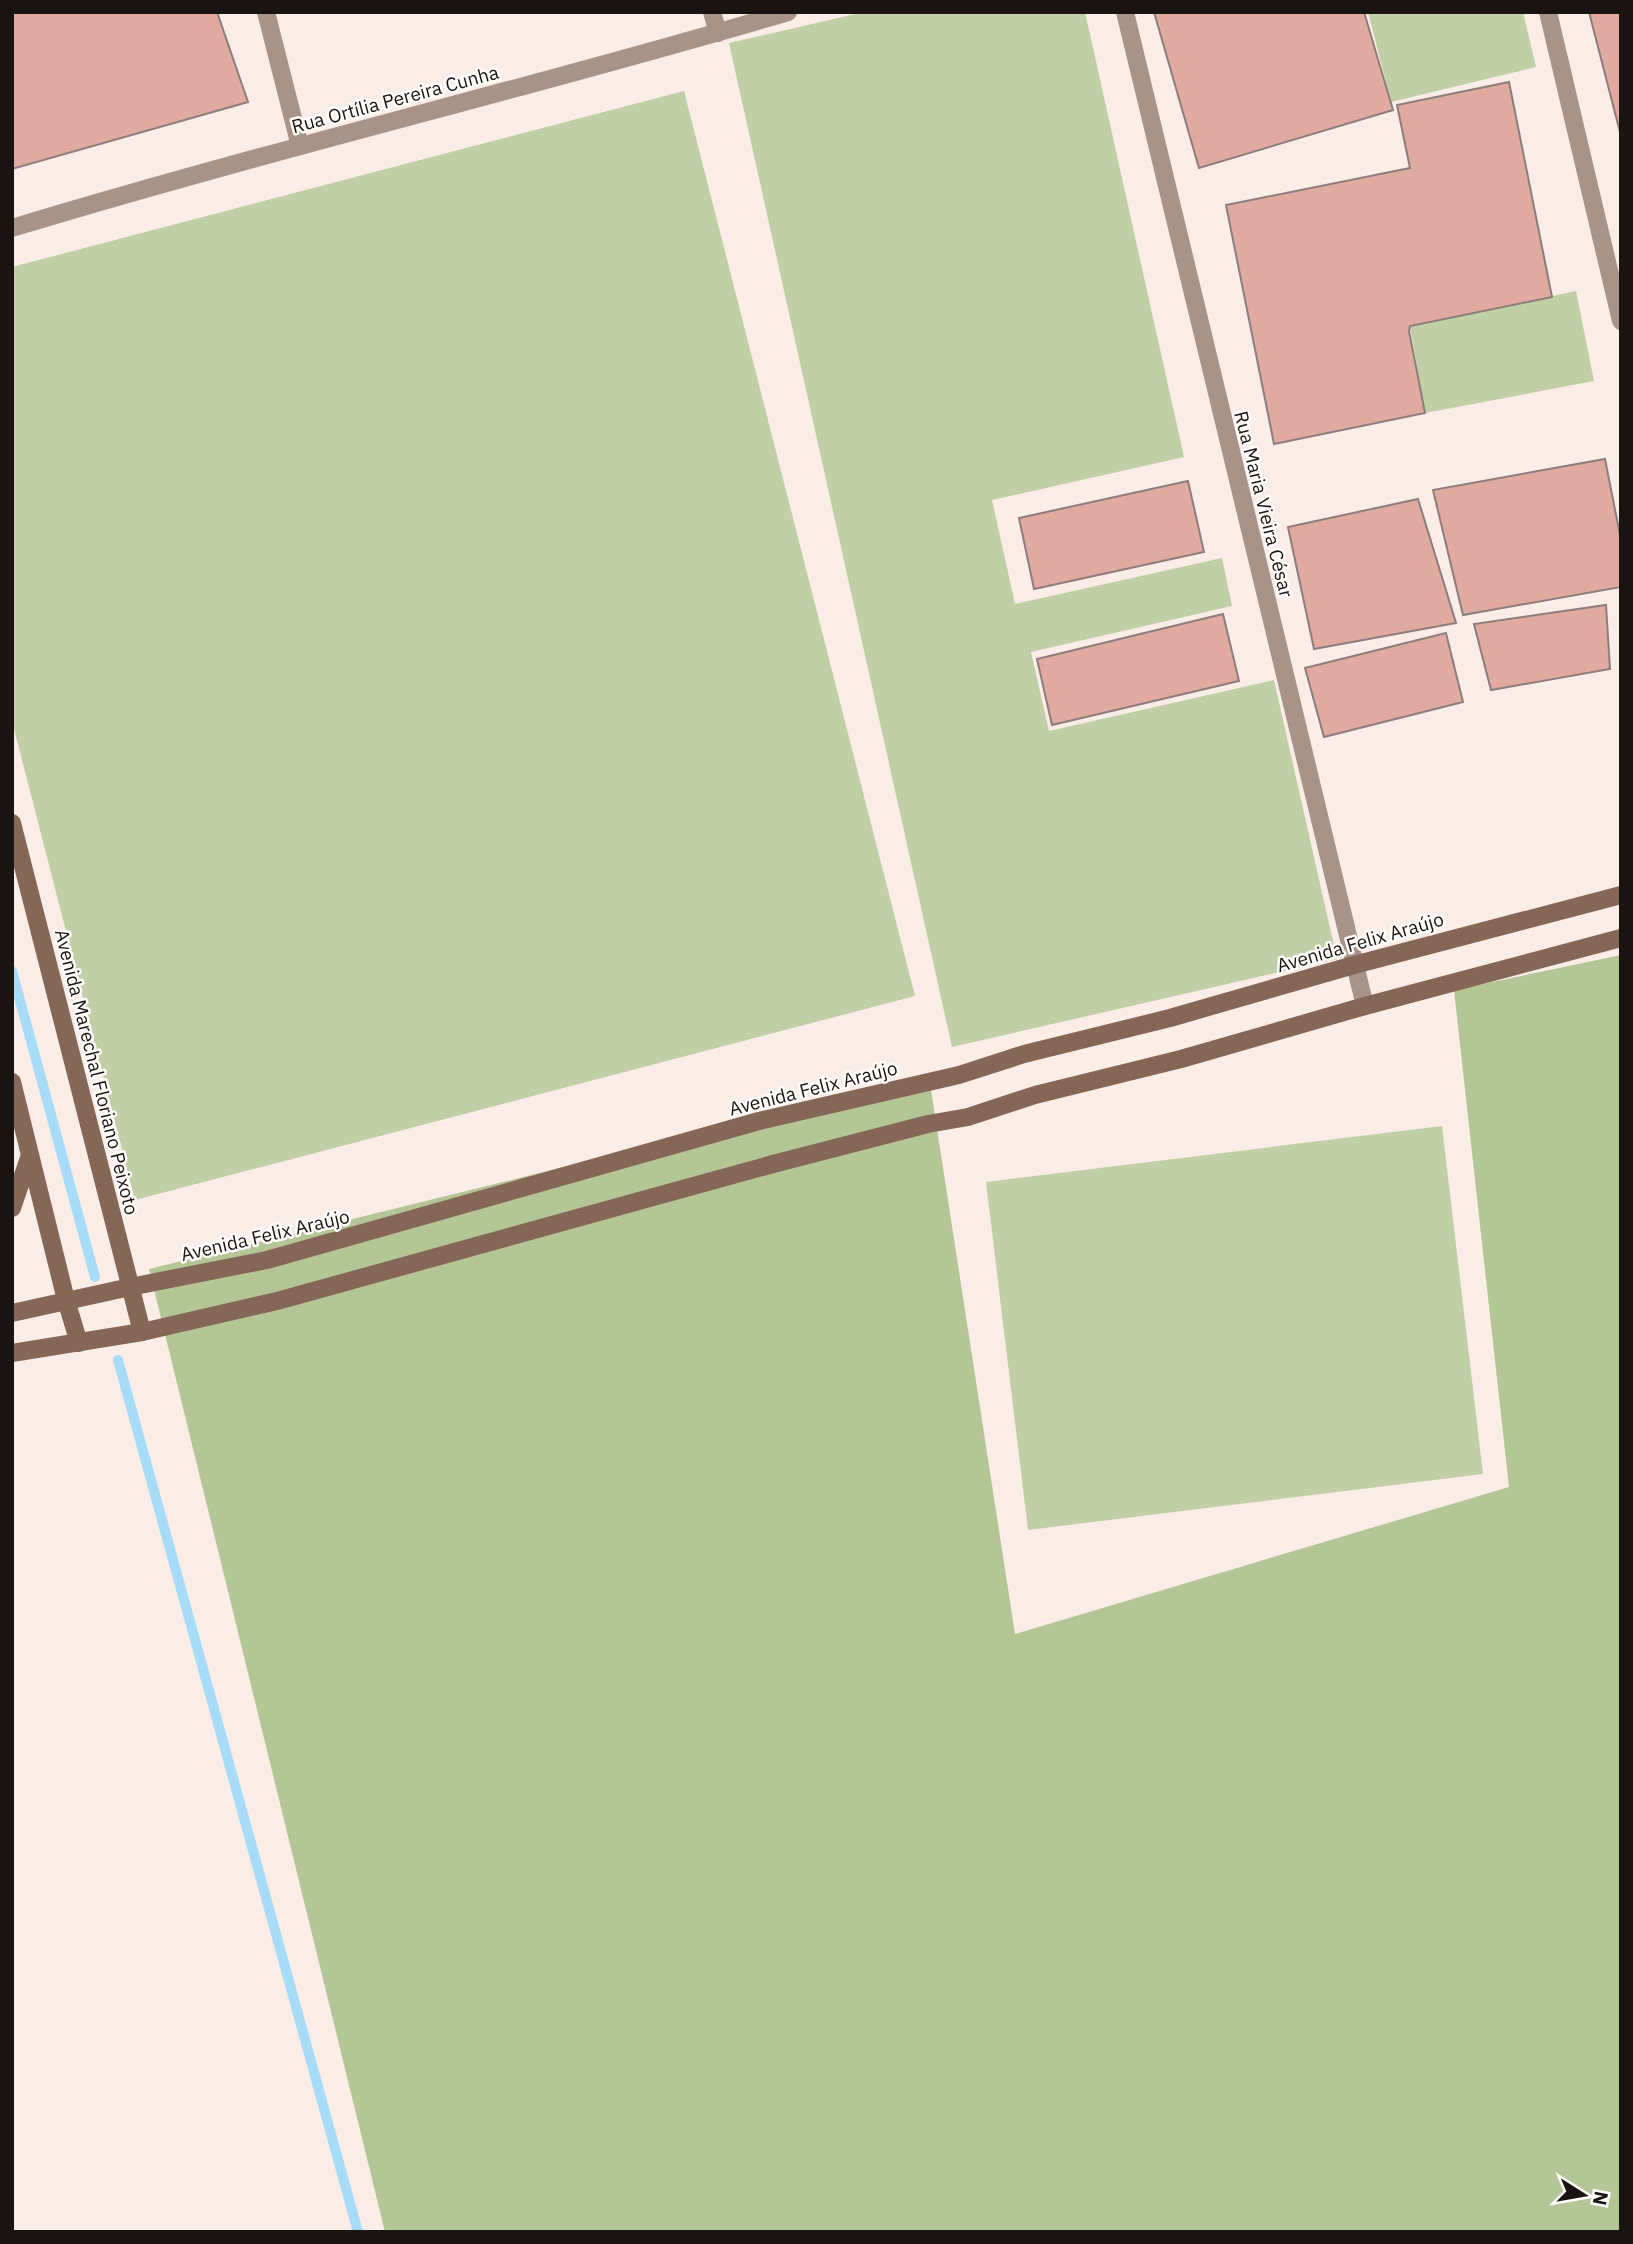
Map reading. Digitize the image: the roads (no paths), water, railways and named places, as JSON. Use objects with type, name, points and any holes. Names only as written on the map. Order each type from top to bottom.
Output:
[{"type":"main road","name":"Avenida Marechal Floriano Peixoto","points":[[12,823],[142,1332]]},
{"type":"main road","name":"Avenida Felix Araújo","points":[[12,1312],[267,1260],[759,1121],[959,1075],[1024,1054],[1170,1018],[1354,965],[1621,895]]},
{"type":"main road","points":[[12,1353],[142,1332],[277,1301],[772,1164],[968,1117],[1035,1095],[1181,1059],[1365,1006],[1621,938]]},
{"type":"main road","points":[[12,1082],[79,1343]]},
{"type":"main road","points":[[12,1208],[30,1155]]},
{"type":"street","points":[[266,12],[300,146]]},
{"type":"street","points":[[712,12],[718,33]]},
{"type":"street","name":"Rua Ortília Pereira Cunha","points":[[12,228],[150,186],[788,12]]},
{"type":"street","name":"Rua Maria Vieira César","points":[[1125,12],[1365,1006]]},
{"type":"street","points":[[1548,12],[1621,321]]},
{"type":"waterway","points":[[12,971],[95,1277]]},
{"type":"waterway","points":[[118,1360],[358,2232]]}]
